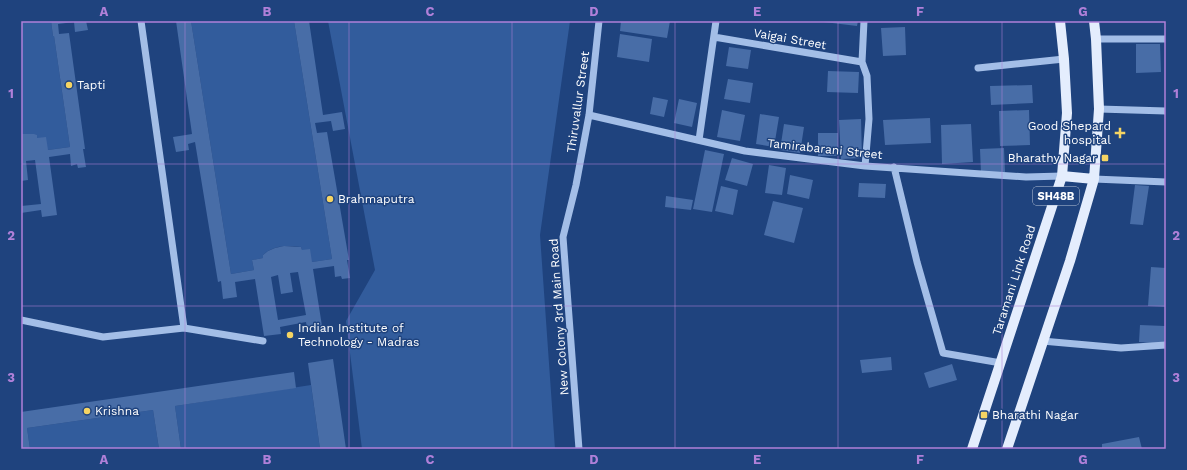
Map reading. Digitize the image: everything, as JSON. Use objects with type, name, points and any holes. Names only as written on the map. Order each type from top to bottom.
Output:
[{"type":"main road","name":"Taramani Link Road","points":[[972,449],[1062,176],[1067,113],[1060,21]]},
{"type":"main road","name":"SH48B","points":[[1007,449],[1070,261],[1094,179],[1099,109],[1094,21]]},
{"type":"main road","points":[[1062,176],[1094,179]]},
{"type":"street","points":[[141,21],[184,328]]},
{"type":"street","name":"Thiruvallur Street","points":[[576,185],[589,115],[599,21]]},
{"type":"street","points":[[699,140],[716,21]]},
{"type":"street","points":[[864,21],[862,62],[867,76],[869,120],[865,166]]},
{"type":"street","name":"Vaigai Street","points":[[714,37],[862,62]]},
{"type":"street","points":[[1096,39],[1166,39]]},
{"type":"street","points":[[978,68],[1064,59]]},
{"type":"street","points":[[1099,109],[1166,111]]},
{"type":"street","name":"Tamirabarani Street","points":[[589,115],[745,151],[865,166],[1026,177],[1062,176]]},
{"type":"street","points":[[894,167],[917,262],[942,353],[1001,363]]},
{"type":"street","points":[[1094,179],[1166,182]]},
{"type":"street","name":"New Colony 3rd Main Road","points":[[576,185],[562,237],[579,449]]},
{"type":"street","points":[[21,320],[103,337],[184,328],[263,341]]},
{"type":"street","points":[[1042,341],[1121,348],[1166,345]]},
{"type":"shaded area","points":[[21,21],[51,21],[70,147],[48,150],[37,138],[37,135],[21,134]]},
{"type":"shaded area","points":[[191,21],[294,21],[332,259],[312,262],[301,247],[281,246],[271,249],[263,255],[263,258],[252,260],[254,270],[231,274]]},
{"type":"shaded area","points":[[328,21],[570,21],[540,235],[555,449],[362,449],[346,321],[375,270]]},
{"type":"shaded area","points":[[311,385],[320,449],[181,449],[175,406]]},
{"type":"shaded area","points":[[153,410],[159,449],[30,449],[27,428]]},
{"type":"building","name":"Tapti","points":[[51,21],[86,21],[88,30],[75,32],[74,22],[58,24],[59,34],[69,33],[85,149],[83,149],[86,167],[78,168],[77,164],[71,166],[70,154],[49,157],[57,215],[42,217],[41,210],[21,213],[21,206],[41,204],[35,160],[26,161],[28,180],[21,181],[21,134],[34,134],[37,135],[37,138],[46,137],[48,150],[70,147]]},
{"type":"building","name":"Brahmaputra","points":[[176,21],[191,21],[231,274],[254,270],[252,260],[263,258],[263,255],[268,251],[284,246],[301,247],[302,250],[310,249],[312,262],[332,259],[294,21],[309,21],[323,115],[342,112],[345,129],[333,131],[331,121],[315,123],[317,133],[327,132],[349,260],[347,260],[350,278],[342,279],[341,276],[335,277],[334,266],[313,269],[322,326],[307,329],[306,322],[280,327],[281,334],[264,336],[255,279],[235,282],[237,297],[223,299],[221,281],[218,282],[195,142],[188,144],[189,150],[176,152],[173,137],[192,134]],"holes":[[[298,272],[306,315],[278,320],[271,277],[278,275],[281,294],[293,292],[290,273]]]},
{"type":"building","points":[[621,21],[670,21],[667,38],[620,31]]},
{"type":"building","points":[[824,21],[858,21],[857,26]]},
{"type":"building","points":[[905,27],[906,55],[883,56],[881,28]]},
{"type":"building","points":[[620,34],[652,39],[649,62],[617,57]]},
{"type":"building","points":[[1136,44],[1160,44],[1161,72],[1136,73]]},
{"type":"building","points":[[729,47],[751,50],[748,69],[726,66]]},
{"type":"building","points":[[828,71],[859,72],[858,93],[827,92]]},
{"type":"building","points":[[728,79],[753,83],[750,103],[724,99]]},
{"type":"building","points":[[1032,85],[1033,103],[991,105],[990,86]]},
{"type":"building","points":[[653,97],[668,100],[664,117],[650,114]]},
{"type":"building","points":[[679,99],[697,103],[692,127],[674,123]]},
{"type":"building","points":[[722,110],[745,115],[740,141],[717,137]]},
{"type":"building","points":[[1029,110],[1030,145],[1000,146],[999,111]]},
{"type":"building","points":[[760,114],[779,117],[774,147],[756,144]]},
{"type":"building","points":[[930,118],[931,143],[885,145],[883,120]]},
{"type":"building","points":[[861,119],[862,158],[841,159],[839,120]]},
{"type":"building","points":[[784,124],[804,127],[800,153],[780,150]]},
{"type":"building","points":[[971,124],[973,162],[942,164],[941,125]]},
{"type":"building","points":[[818,133],[838,133],[838,156],[818,156]]},
{"type":"building","points":[[1004,148],[1005,172],[981,173],[980,149]]},
{"type":"building","points":[[705,150],[724,154],[712,212],[693,209]]},
{"type":"building","points":[[732,158],[753,164],[747,186],[725,180]]},
{"type":"building","points":[[769,165],[786,168],[782,195],[765,193]]},
{"type":"building","points":[[790,175],[813,180],[809,199],[787,194]]},
{"type":"building","points":[[859,183],[886,184],[885,198],[858,197]]},
{"type":"building","points":[[1135,185],[1149,186],[1143,225],[1130,224]]},
{"type":"building","points":[[721,186],[738,190],[733,215],[715,211]]},
{"type":"building","points":[[666,196],[693,200],[691,210],[665,207]]},
{"type":"building","points":[[773,201],[803,208],[794,243],[764,235]]},
{"type":"building","points":[[1151,267],[1166,268],[1166,307],[1148,306]]},
{"type":"building","points":[[1140,325],[1165,326],[1165,344],[1139,342]]},
{"type":"building","points":[[891,357],[892,370],[862,373],[860,360]]},
{"type":"building","points":[[333,359],[346,449],[320,449],[308,363]]},
{"type":"building","points":[[952,364],[957,380],[929,388],[924,373]]},
{"type":"building","name":"Krishna","points":[[294,372],[296,388],[175,406],[181,449],[159,449],[153,410],[27,428],[30,449],[21,449],[21,412]]},
{"type":"building","points":[[1139,437],[1142,449],[1102,449],[1102,444]]},
{"type":"place","name":"Tapti","points":[[69,85]]},
{"type":"place","name":"Good Shepard hospital","points":[[1120,133]]},
{"type":"place","name":"Bharathy Nagar","points":[[1105,158]]},
{"type":"place","name":"Brahmaputra","points":[[330,199]]},
{"type":"place","name":"Indian Institute of Technology - Madras","points":[[290,335]]},
{"type":"place","name":"Krishna","points":[[87,411]]},
{"type":"place","name":"Bharathi Nagar","points":[[984,415]]}]
